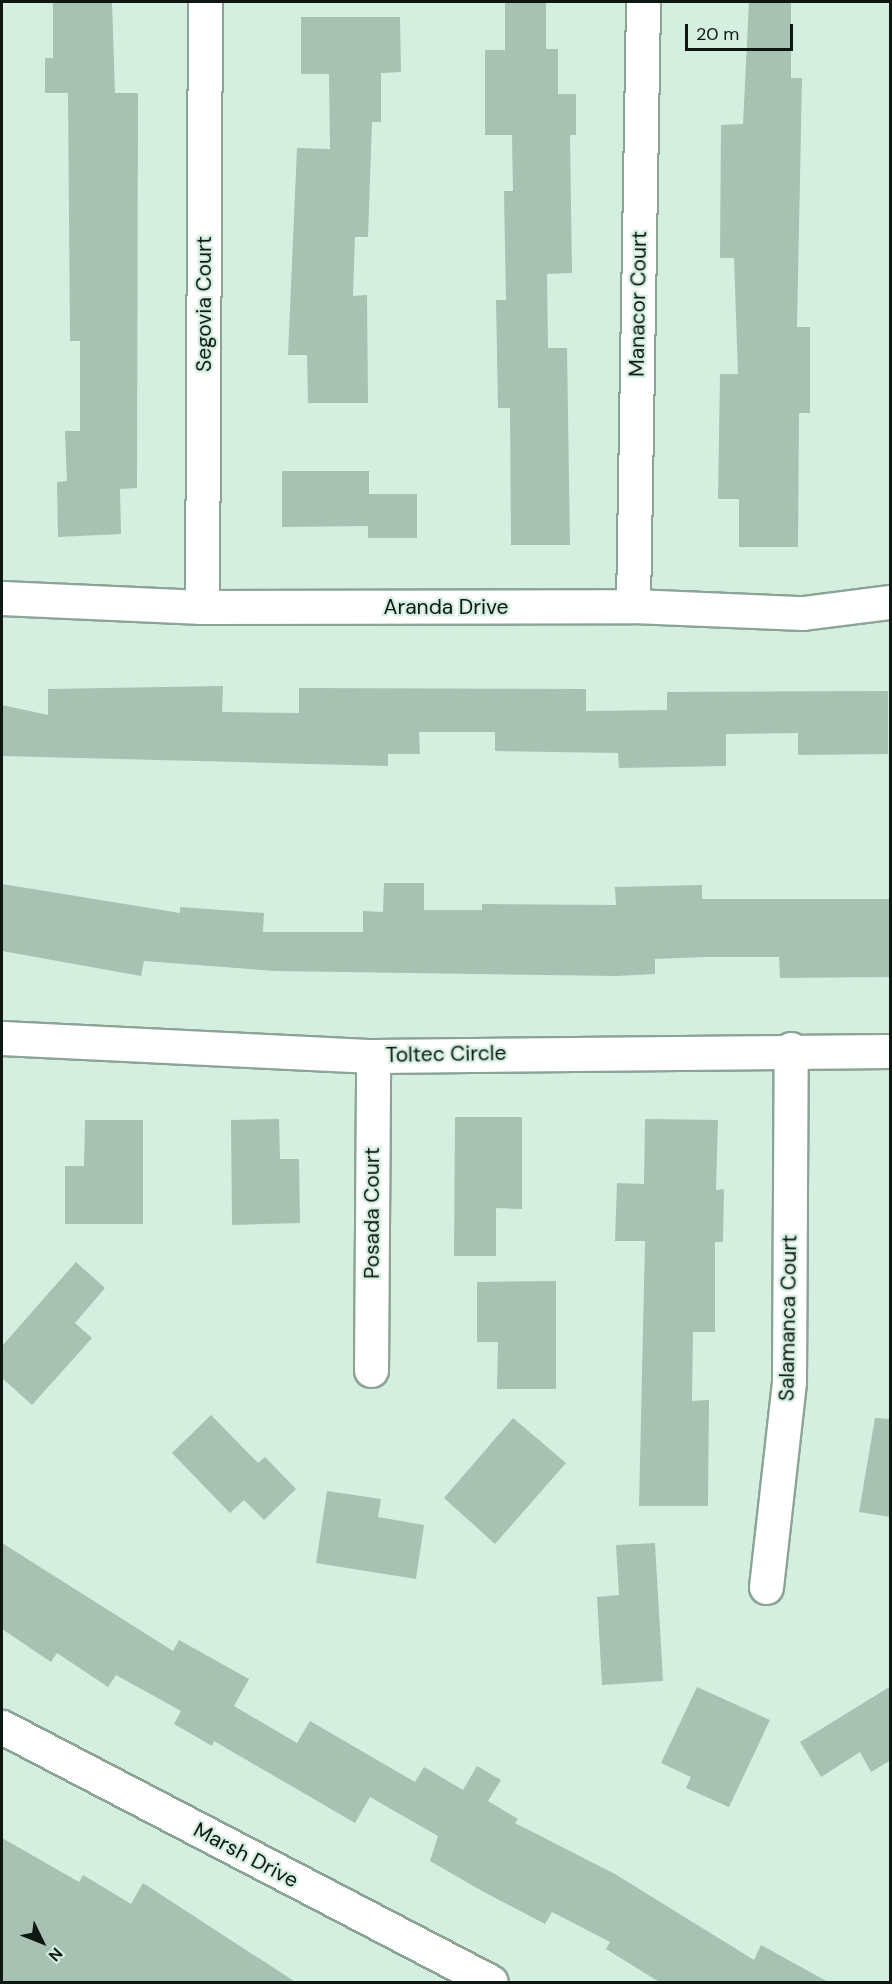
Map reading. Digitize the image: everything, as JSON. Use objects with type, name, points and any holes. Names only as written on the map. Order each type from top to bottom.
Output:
[{"type":"street","name":"Segovia Court","points":[[202,607],[205,2]]},
{"type":"street","name":"Manacor Court","points":[[633,606],[643,2]]},
{"type":"street","name":"Aranda Drive","points":[[2,598],[202,607],[633,606],[803,614],[891,602]]},
{"type":"street","name":"Toltec Circle","points":[[2,1038],[373,1056],[791,1048],[891,1051]]},
{"type":"street","name":"Salamanca Court","points":[[766,1587],[789,1381],[791,1048]]},
{"type":"street","name":"Posada Court","points":[[371,1370],[373,1056]]},
{"type":"street","name":"Marsh Drive","points":[[2,1727],[491,1983]]},
{"type":"building","points":[[53,2],[112,2],[115,93],[138,93],[137,488],[120,489],[121,534],[58,537],[57,482],[67,481],[65,431],[80,431],[80,341],[70,341],[68,93],[45,93],[45,58],[53,58]]},
{"type":"building","points":[[505,2],[546,2],[546,49],[558,49],[558,94],[576,94],[576,135],[570,135],[572,273],[547,274],[548,348],[567,348],[570,545],[511,545],[510,408],[498,408],[496,300],[506,300],[504,191],[513,191],[512,135],[485,135],[485,50],[505,50]]},
{"type":"building","points":[[749,2],[791,2],[791,78],[802,78],[797,327],[810,327],[810,413],[799,413],[798,547],[739,547],[739,499],[718,499],[720,374],[738,374],[734,258],[720,258],[721,125],[743,124]]},
{"type":"building","points":[[301,17],[400,17],[401,72],[381,73],[381,122],[372,122],[368,237],[355,237],[353,296],[367,295],[368,403],[308,403],[307,355],[288,355],[297,148],[330,149],[329,74],[301,74]]},
{"type":"building","points":[[282,471],[369,471],[369,494],[417,494],[417,538],[368,538],[368,526],[282,527]]},
{"type":"building","points":[[223,686],[222,712],[299,713],[299,688],[586,689],[586,711],[667,710],[667,692],[888,691],[888,754],[798,755],[798,733],[726,734],[726,766],[619,768],[618,753],[495,751],[495,732],[419,732],[420,754],[388,754],[388,766],[2,756],[2,705],[48,715],[48,689]]},
{"type":"building","points":[[384,883],[424,883],[424,910],[482,910],[482,904],[616,905],[615,887],[702,885],[702,899],[891,899],[891,977],[780,978],[779,957],[655,959],[655,974],[617,976],[275,971],[144,961],[141,976],[2,951],[2,884],[180,913],[180,907],[264,913],[263,932],[363,932],[363,911],[383,912]]},
{"type":"building","points":[[455,1117],[522,1117],[522,1209],[496,1208],[496,1256],[454,1256]]},
{"type":"building","points":[[279,1119],[280,1159],[299,1159],[300,1223],[232,1225],[231,1120]]},
{"type":"building","points":[[645,1119],[718,1120],[716,1190],[724,1189],[723,1242],[715,1242],[715,1332],[693,1332],[692,1401],[709,1400],[708,1506],[639,1506],[645,1241],[615,1241],[617,1183],[644,1184]]},
{"type":"building","points":[[85,1120],[143,1120],[143,1224],[65,1224],[65,1166],[84,1166]]},
{"type":"building","points":[[76,1262],[105,1288],[75,1323],[92,1338],[32,1405],[2,1378],[2,1346]]},
{"type":"building","points":[[556,1281],[556,1389],[497,1389],[498,1342],[477,1342],[477,1282]]},
{"type":"building","points":[[211,1415],[258,1463],[265,1457],[296,1489],[264,1520],[244,1500],[230,1513],[172,1453]]},
{"type":"building","points":[[513,1418],[566,1463],[495,1544],[444,1498]]},
{"type":"building","points":[[875,1418],[891,1419],[891,1517],[859,1512]]},
{"type":"building","points":[[327,1491],[381,1499],[378,1517],[424,1525],[416,1579],[316,1563]]},
{"type":"building","points":[[2,1543],[173,1651],[179,1640],[249,1679],[234,1706],[297,1743],[310,1721],[415,1782],[424,1767],[463,1790],[477,1766],[501,1780],[488,1801],[518,1819],[515,1823],[615,1874],[754,1960],[761,1945],[830,1983],[661,1983],[606,1949],[610,1942],[552,1912],[545,1924],[430,1861],[438,1836],[370,1797],[355,1823],[214,1741],[212,1746],[174,1724],[181,1711],[116,1675],[108,1687],[57,1653],[51,1662],[2,1629]]},
{"type":"building","points":[[655,1543],[663,1681],[602,1685],[597,1597],[619,1595],[616,1545]]},
{"type":"building","points":[[891,1686],[891,1760],[871,1772],[860,1752],[821,1777],[800,1742]]},
{"type":"building","points":[[697,1687],[770,1720],[729,1807],[686,1788],[691,1777],[661,1763]]},
{"type":"building","points":[[2,1838],[79,1882],[83,1875],[131,1904],[143,1883],[297,1983],[2,1983]]}]
